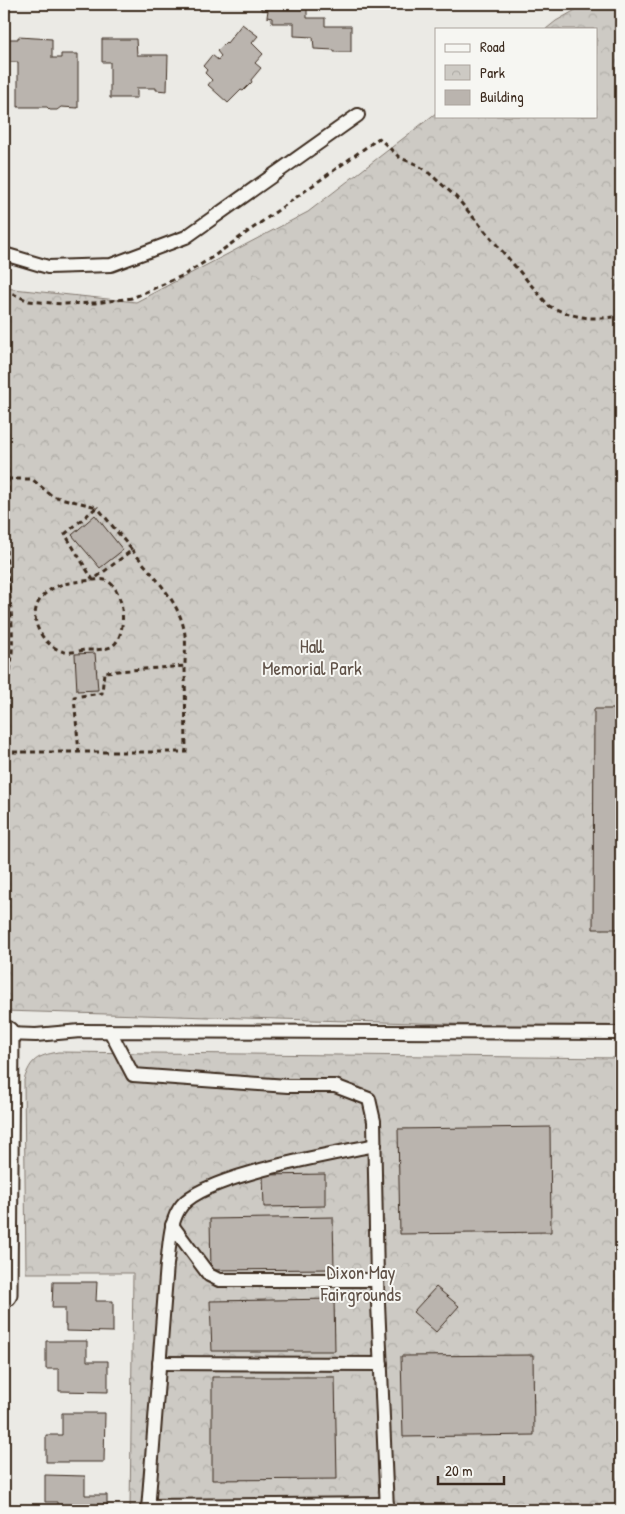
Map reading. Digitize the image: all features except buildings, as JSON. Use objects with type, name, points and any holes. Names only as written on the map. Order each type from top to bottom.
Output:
[{"type":"street","points":[[4,1294],[5,1034]]},
{"type":"lane","points":[[4,254],[48,267],[111,265],[186,237],[358,115]]},
{"type":"lane","points":[[5,1034],[36,1035],[80,1031],[621,1033]]},
{"type":"lane","points":[[110,1031],[133,1075],[288,1086],[336,1086],[368,1099],[374,1121],[375,1145],[377,1280],[387,1507],[148,1508],[167,1264],[172,1225],[182,1205],[198,1192],[258,1171],[375,1145]]},
{"type":"lane","points":[[172,1225],[209,1275],[219,1280],[377,1280]]},
{"type":"lane","points":[[159,1363],[381,1364]]},
{"type":"path","points":[[4,290],[29,301],[62,304],[95,303],[132,298],[184,275],[214,256],[378,138],[400,158],[416,164],[429,173],[456,197],[549,306],[568,315],[596,320],[621,316]]},
{"type":"path","points":[[4,305],[4,319]]},
{"type":"path","points":[[4,451],[8,479],[6,547],[12,646],[8,683],[4,693]]},
{"type":"path","points":[[4,752],[186,752],[185,635],[177,612],[166,591],[97,507],[52,496],[32,479],[8,479]]},
{"type":"path","points":[[93,580],[65,534],[97,507]]},
{"type":"path","points":[[93,580],[105,580],[114,587],[122,604],[123,621],[117,641],[112,646],[101,649],[66,652],[48,644],[42,637],[36,624],[35,616],[38,603],[45,593],[59,585],[93,580],[132,550]]},
{"type":"path","points":[[79,753],[74,697],[102,693],[104,672],[185,666]]},
{"type":"green space","name":"Hall Memorial Park","points":[[586,4],[621,4],[621,1029],[4,1011],[4,288],[136,302],[308,212],[435,114],[435,118],[598,118],[598,28],[547,28]]},
{"type":"green space","name":"Dixon May Fairgrounds","points":[[58,1052],[621,1058],[621,1510],[130,1510],[133,1273],[26,1273],[24,1080],[32,1063],[40,1057]]}]
